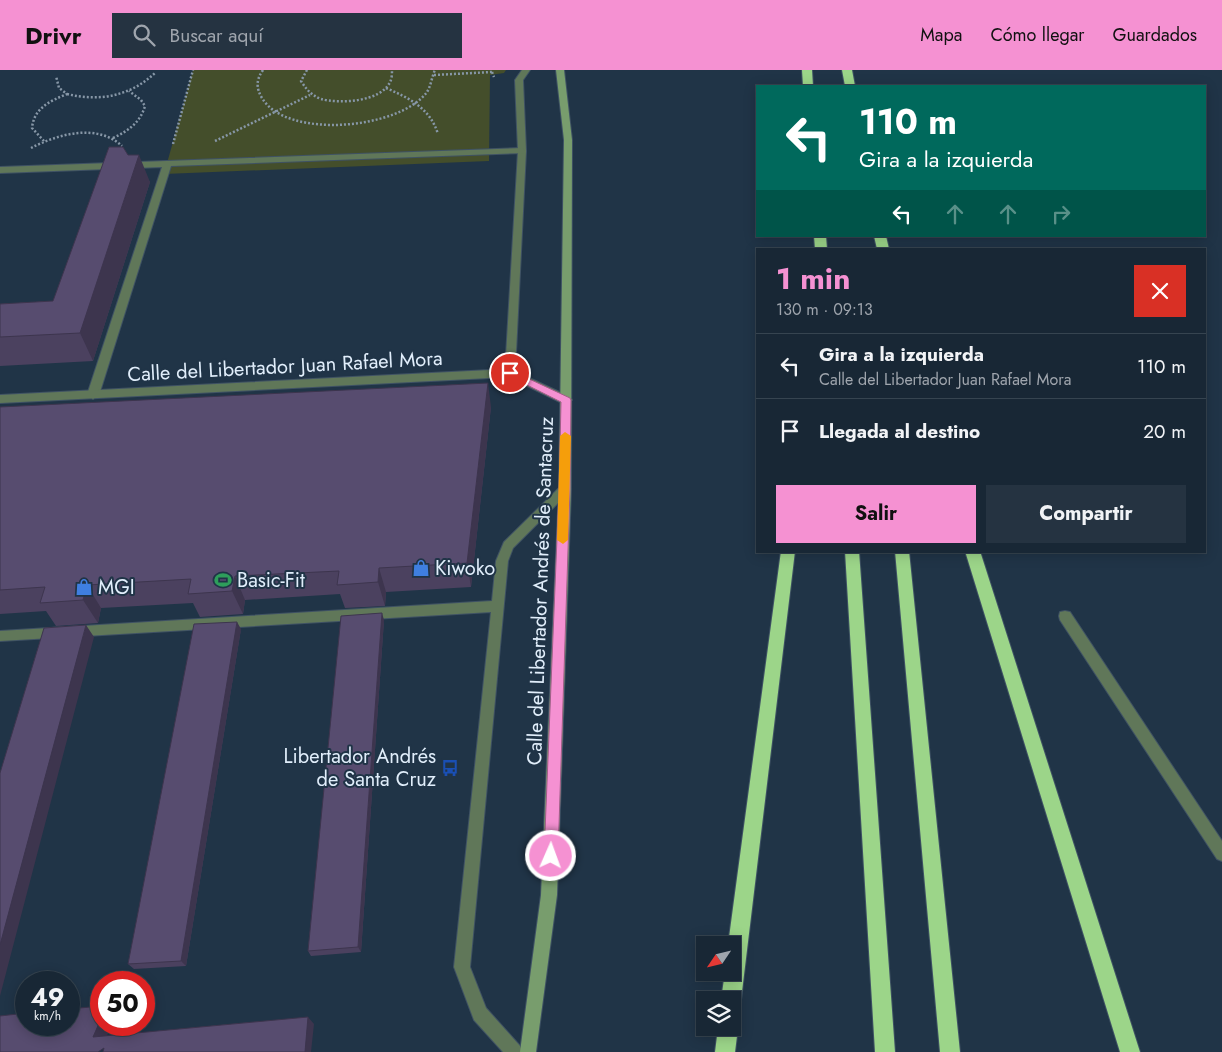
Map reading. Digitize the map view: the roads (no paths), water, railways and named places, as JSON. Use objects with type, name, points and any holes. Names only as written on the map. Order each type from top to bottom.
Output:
[{"type":"highway","points":[[807,70],[808,85]]},
{"type":"highway","points":[[848,70],[850,85]]},
{"type":"highway","points":[[732,991],[788,553]]},
{"type":"highway","points":[[852,553],[885,1052]]},
{"type":"highway","points":[[902,553],[950,1052]]},
{"type":"highway","points":[[973,553],[1130,1052]]},
{"type":"highway","points":[[725,1052],[727,1036]]},
{"type":"main road","name":"Calle del Libertador Andrés de Santacruz","points":[[528,1052],[549,895],[565,489],[568,140],[560,70]]},
{"type":"street","points":[[510,373],[522,151],[519,80],[526,70]]},
{"type":"street","points":[[0,170],[522,151]]},
{"type":"street","points":[[93,395],[167,164]]},
{"type":"street","name":"Calle del Libertador Juan Rafael Mora","points":[[0,400],[510,373],[566,400]]},
{"type":"street","points":[[514,1052],[480,1014],[462,967],[502,561],[508,544],[565,489]]},
{"type":"street","points":[[0,636],[498,606]]},
{"type":"street","points":[[1065,616],[1222,854]]},
{"type":"place","name":"Kiwoko","points":[[421,568]]},
{"type":"place","name":"Basic-Fit","points":[[223,580]]},
{"type":"place","name":"MGI","points":[[84,587]]},
{"type":"place","name":"Libertador Andrés de Santa Cruz","points":[[450,768]]}]
